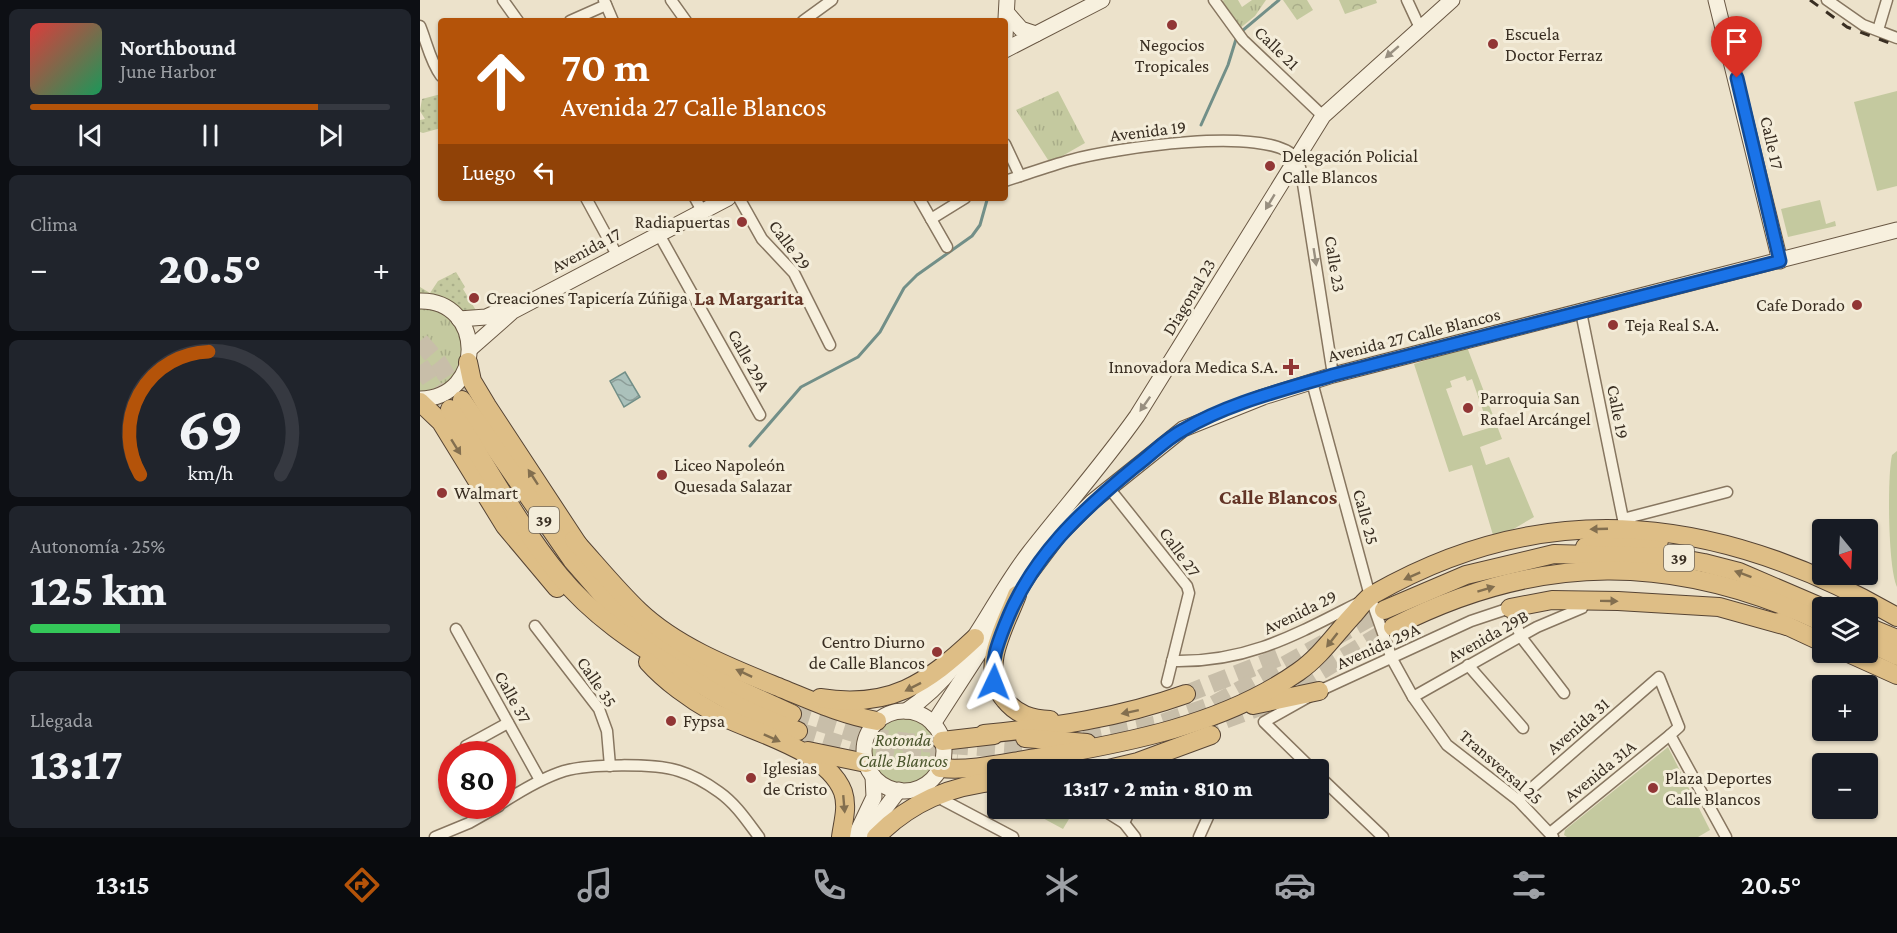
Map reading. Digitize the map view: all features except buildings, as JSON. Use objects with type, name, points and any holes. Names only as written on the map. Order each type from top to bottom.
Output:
[{"type":"highway","points":[[469,356],[472,381],[482,398],[574,540],[640,627]]},
{"type":"highway","points":[[420,400],[441,422],[505,526],[540,570],[577,608],[615,630]]},
{"type":"highway","name":"39","points":[[456,404],[572,560],[606,599],[640,627],[796,731],[753,713],[715,693],[615,630],[559,575],[456,404]]},
{"type":"highway","points":[[1219,712],[1277,686],[1300,671],[1323,652],[1370,596],[1459,555],[1516,539],[1569,530],[1627,527],[1667,531],[1729,544],[1797,568],[1897,617]]},
{"type":"highway","points":[[574,540],[639,611],[665,631],[741,672],[848,716],[877,721]]},
{"type":"highway","points":[[1554,554],[1627,540],[1686,544],[1717,550],[1837,588]]},
{"type":"highway","name":"39","points":[[1384,610],[1466,575],[1554,554],[1672,557],[1739,572],[1795,602],[1812,615]]},
{"type":"highway","name":"39","points":[[1393,627],[1445,603],[1498,585],[1548,575],[1590,571],[1631,570],[1696,578],[1812,606]]},
{"type":"highway","points":[[1590,571],[1663,582],[1727,599],[1812,637]]},
{"type":"highway","points":[[1017,595],[994,653],[992,667],[999,694],[1009,706],[1023,716],[1076,722]]},
{"type":"highway","points":[[1510,608],[1552,600],[1719,607],[1788,626]]},
{"type":"highway","points":[[1878,631],[1897,639]]},
{"type":"highway","points":[[785,690],[838,701],[884,698],[906,691],[924,681],[975,638]]},
{"type":"highway","points":[[1878,647],[1897,656]]},
{"type":"highway","points":[[1870,663],[1897,675]]},
{"type":"highway","points":[[965,770],[1113,745],[1219,712],[1319,691]]},
{"type":"highway","points":[[942,741],[1140,711],[1186,694]]},
{"type":"highway","points":[[796,731],[869,770]]},
{"type":"highway","points":[[796,731],[840,785],[845,802],[844,835]]},
{"type":"highway","points":[[984,734],[1113,745]]},
{"type":"highway","points":[[1146,759],[1211,735]]},
{"type":"highway","points":[[939,768],[987,774]]},
{"type":"highway","points":[[876,837],[894,819],[924,799],[959,788],[987,783]]},
{"type":"main road","points":[[1008,48],[1102,0]]},
{"type":"main road","name":"Diagonal 23","points":[[906,711],[940,685],[975,638],[1028,555],[1107,459],[1156,389],[1323,116],[1452,0]]},
{"type":"main road","name":"Calle 17","points":[[1716,0],[1780,261]]},
{"type":"main road","points":[[1007,7],[1017,26],[1036,34]]},
{"type":"main road","name":"Avenida 17","points":[[459,319],[493,314],[657,231],[699,205],[716,201]]},
{"type":"main road","name":"Avenida 27 Calle Blancos","points":[[933,724],[1017,595],[1060,534],[1109,488],[1183,429],[1219,413],[1333,375],[1897,230]]},
{"type":"main road","name":"Avenida 17","points":[[420,400],[449,390],[461,378],[469,356],[513,311],[615,253]]},
{"type":"main road","points":[[420,301],[437,303],[459,319],[467,333],[469,356]]},
{"type":"main road","points":[[844,835],[874,797],[869,770],[865,740],[877,721],[891,713],[906,711],[921,715],[933,724],[942,741],[943,754],[939,768],[926,784],[913,789],[899,790],[884,786],[869,770]]},
{"type":"main road","points":[[863,837],[899,790]]},
{"type":"street","points":[[503,0],[516,18]]},
{"type":"street","points":[[671,0],[684,18]]},
{"type":"street","points":[[807,18],[832,0]]},
{"type":"street","name":"Calle 21","points":[[1214,0],[1244,40],[1323,116]]},
{"type":"street","points":[[1407,0],[1420,28]]},
{"type":"street","points":[[1827,0],[1863,25],[1897,38]]},
{"type":"street","points":[[1878,30],[1887,0]]},
{"type":"street","points":[[576,18],[605,3],[612,18]]},
{"type":"street","points":[[420,26],[431,52],[425,62],[438,73]]},
{"type":"street","name":"Avenida 19","points":[[1008,179],[1092,155],[1167,143],[1209,141],[1261,144],[1281,149],[1296,158]]},
{"type":"street","points":[[1008,150],[1020,176]]},
{"type":"street","name":"Calle 23","points":[[1296,158],[1304,186],[1333,375]]},
{"type":"street","points":[[588,201],[615,253]]},
{"type":"street","name":"Calle 29","points":[[741,201],[762,240],[794,273],[830,345]]},
{"type":"street","points":[[921,201],[947,247]]},
{"type":"street","points":[[930,219],[959,201]]},
{"type":"street","name":"Calle 29A","points":[[657,231],[760,414]]},
{"type":"street","name":"Calle 19","points":[[1581,312],[1623,519],[1727,492]]},
{"type":"street","name":"Calle 25","points":[[1312,382],[1370,596],[1392,659]]},
{"type":"street","name":"Calle 27","points":[[1109,488],[1187,586],[1189,593],[1167,682]]},
{"type":"street","name":"Avenida 29","points":[[1172,661],[1216,660],[1273,646],[1370,596]]},
{"type":"street","points":[[1510,608],[1521,637],[1564,693]]},
{"type":"street","name":"Avenida 29A","points":[[1302,759],[1264,722],[1319,691],[1472,621],[1510,608]]},
{"type":"street","name":"Avenida 29B","points":[[1413,697],[1521,637],[1582,608]]},
{"type":"street","name":"Calle 35","points":[[535,626],[601,714],[607,731],[610,766]]},
{"type":"street","name":"Calle 37","points":[[456,629],[540,780]]},
{"type":"street","name":"Transversal 25","points":[[1392,659],[1413,697],[1448,745],[1518,801],[1551,835]]},
{"type":"street","points":[[1468,665],[1523,729]]},
{"type":"street","name":"Avenida 31","points":[[1518,801],[1659,677],[1679,727],[1670,735]]},
{"type":"street","points":[[475,741],[508,723]]},
{"type":"street","points":[[1670,735],[1726,837]]},
{"type":"street","name":"Avenida 31A","points":[[1551,835],[1670,735]]},
{"type":"street","points":[[516,795],[540,780],[574,768],[610,766],[678,771],[702,782],[731,802],[759,837]]},
{"type":"street","points":[[1329,785],[1383,837]]},
{"type":"street","points":[[944,800],[1012,837]]},
{"type":"street","points":[[435,837],[476,819]]},
{"type":"street","points":[[1118,819],[1124,823],[1135,837]]},
{"type":"street","points":[[1124,823],[1126,819]]},
{"type":"street","points":[[1199,837],[1207,819]]},
{"type":"green space","points":[[1224,0],[1238,0],[1242,7],[1252,0],[1266,0],[1255,16],[1239,29],[1219,3]]},
{"type":"green space","points":[[1283,0],[1307,0],[1313,10],[1297,20]]},
{"type":"green space","points":[[1339,0],[1376,0],[1377,3],[1345,14]]},
{"type":"green space","points":[[1058,91],[1085,143],[1050,163],[1016,110]]},
{"type":"green space","points":[[1897,91],[1897,186],[1877,191],[1854,102]]},
{"type":"green space","points":[[438,95],[438,129],[423,133],[420,132],[420,120],[425,119],[420,111],[422,99]]},
{"type":"green space","points":[[1820,200],[1826,224],[1835,221],[1836,226],[1788,237],[1781,209]]},
{"type":"green space","points":[[456,272],[465,287],[463,289],[480,317],[420,300],[420,287],[430,293],[438,281]]},
{"type":"green space","points":[[420,305],[438,309],[450,316],[461,332],[464,351],[463,361],[454,377],[438,387],[420,392]]},
{"type":"green space","points":[[1467,347],[1502,439],[1480,447],[1486,465],[1509,457],[1534,517],[1510,531],[1493,535],[1472,465],[1449,472],[1414,364]],"holes":[[[1465,376],[1467,381],[1472,379],[1489,428],[1463,436],[1446,389],[1452,387],[1450,381]]]},
{"type":"green space","points":[[1897,451],[1897,587],[1890,543],[1889,502],[1890,466],[1892,455]]},
{"type":"green space","name":"Rotonda Calle Blancos","points":[[903,716],[916,719],[927,726],[934,737],[937,750],[934,763],[927,774],[916,781],[903,784],[890,781],[879,774],[872,763],[869,750],[872,737],[879,726],[890,719]]},
{"type":"green space","name":"Plaza Deportes Calle Blancos","points":[[1668,747],[1710,830],[1698,837],[1567,837],[1564,835],[1565,830]]},
{"type":"green space","points":[[1044,819],[1069,819],[1063,829]]},
{"type":"water","points":[[625,372],[640,397],[624,407],[610,381]]},
{"type":"waterway","points":[[1242,31],[1279,0]]},
{"type":"waterway","points":[[1201,125],[1228,65],[1237,36]]},
{"type":"waterway","points":[[750,446],[801,387],[858,357],[880,332],[904,288],[917,275],[972,236],[980,225],[987,201]]},
{"type":"tunnel","points":[[420,341],[438,362],[461,399]]},
{"type":"tunnel","points":[[420,365],[449,408]]},
{"type":"tunnel","points":[[792,714],[860,735],[907,742],[1008,749],[1055,746],[1159,724],[1213,705],[1384,610]]},
{"type":"tunnel","points":[[1200,729],[1265,705],[1393,627]]},
{"type":"tunnel","points":[[1186,694],[1280,657]]},
{"type":"tunnel","points":[[798,731],[866,752],[957,763]]},
{"type":"railway","points":[[1810,0],[1847,27],[1897,46]]},
{"type":"place","name":"Negocios Tropicales","points":[[1172,25]]},
{"type":"place","name":"Escuela Doctor Ferraz","points":[[1493,44]]},
{"type":"place","name":"Delegación Policial Calle Blancos","points":[[1270,166]]},
{"type":"place","name":"Radiapuertas","points":[[742,222]]},
{"type":"place","name":"Creaciones Tapicería Zúñiga","points":[[474,298]]},
{"type":"place","name":"Cafe Dorado","points":[[1857,305]]},
{"type":"place","name":"Teja Real S.A.","points":[[1613,325]]},
{"type":"place","name":"Innovadora Medica S.A.","points":[[1291,367]]},
{"type":"place","name":"Parroquia San Rafael Arcángel","points":[[1468,408]]},
{"type":"place","name":"Liceo Napoleón Quesada Salazar","points":[[662,475]]},
{"type":"place","name":"Walmart","points":[[442,493]]},
{"type":"place","name":"Centro Diurno de Calle Blancos","points":[[937,652]]},
{"type":"place","name":"Fypsa","points":[[671,721]]},
{"type":"place","name":"Iglesias de Cristo","points":[[751,778]]},
{"type":"place","name":"Plaza Deportes Calle Blancos","points":[[1653,788]]},
{"type":"district","name":"La Margarita","points":[[749,298]]},
{"type":"district","name":"Calle Blancos","points":[[1278,497]]},
{"type":"route","points":[[994,682],[992,667],[994,653],[1017,595],[1050,547],[1075,517],[1183,429],[1263,397],[1333,375],[1780,261],[1737,78]]}]
